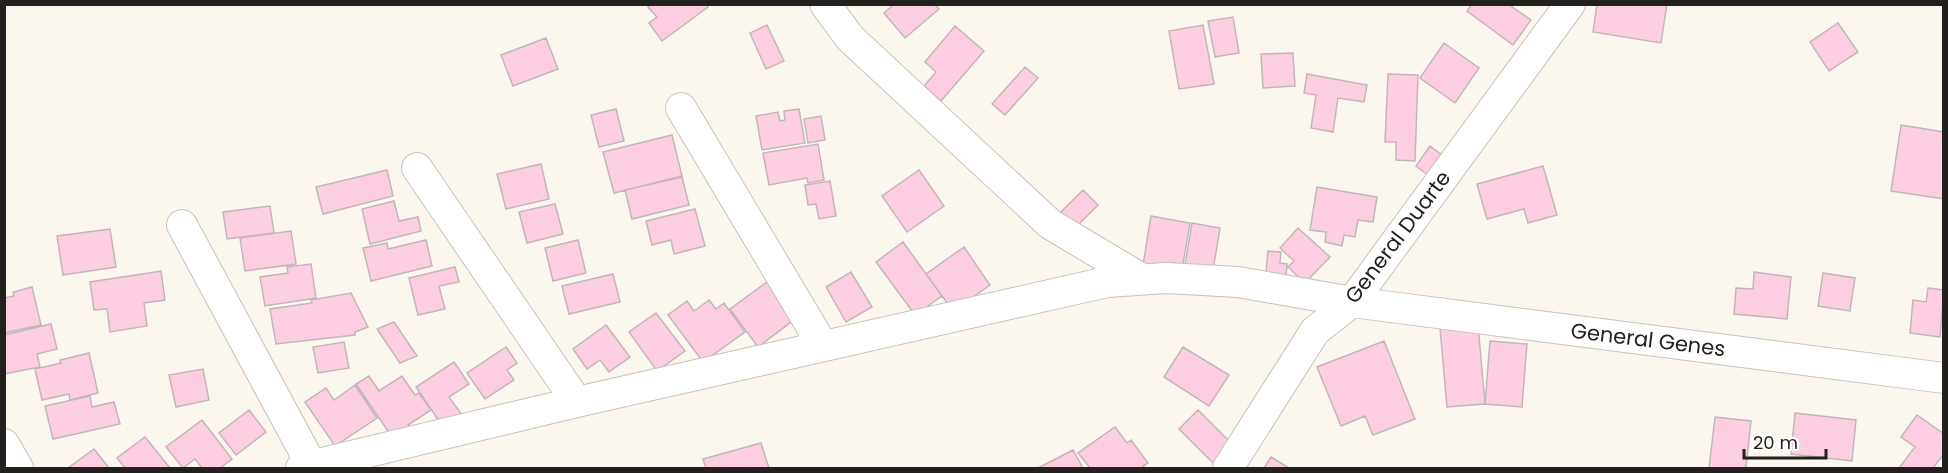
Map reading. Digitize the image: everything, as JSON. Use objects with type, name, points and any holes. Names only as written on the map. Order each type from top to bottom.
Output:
[{"type":"street","points":[[825,4],[850,38],[1050,224],[1142,279]]},
{"type":"street","name":"General Duarte","points":[[1228,468],[1315,331],[1352,302],[1570,4]]},
{"type":"street","points":[[681,108],[823,346]]},
{"type":"street","points":[[417,168],[578,402]]},
{"type":"street","points":[[182,225],[307,467]]},
{"type":"street","name":"General Genes","points":[[307,467],[578,402],[1107,282],[1142,279],[1238,282],[1352,302],[1944,378]]},
{"type":"street","points":[[4,444],[18,468]]},
{"type":"building","points":[[652,4],[706,4],[708,7],[662,41],[649,23],[657,17],[648,7]]},
{"type":"building","points":[[894,4],[934,4],[939,9],[905,38],[884,13]]},
{"type":"building","points":[[1472,4],[1508,4],[1531,20],[1513,45],[1467,11]]},
{"type":"building","points":[[1597,4],[1667,4],[1661,43],[1593,32]]},
{"type":"building","points":[[1233,17],[1239,53],[1215,57],[1208,21]]},
{"type":"building","points":[[1838,23],[1858,52],[1829,71],[1810,42]]},
{"type":"building","points":[[767,25],[784,61],[766,69],[750,33]]},
{"type":"building","points":[[1203,25],[1214,84],[1179,89],[1169,31]]},
{"type":"building","points":[[955,26],[984,51],[941,101],[924,86],[936,72],[925,62]]},
{"type":"building","points":[[546,38],[558,69],[513,86],[501,55]]},
{"type":"building","points":[[1444,43],[1479,68],[1455,103],[1420,78]]},
{"type":"building","points":[[1293,53],[1295,86],[1263,88],[1261,54]]},
{"type":"building","points":[[1025,67],[1038,78],[1005,115],[992,104]]},
{"type":"building","points":[[1307,74],[1367,85],[1364,102],[1338,98],[1333,132],[1311,128],[1316,95],[1304,93]]},
{"type":"building","points":[[1388,74],[1418,75],[1415,161],[1396,160],[1396,142],[1385,142]]},
{"type":"building","points":[[616,109],[624,141],[599,147],[591,115]]},
{"type":"building","points":[[799,109],[805,143],[762,150],[756,116],[778,112],[780,121],[785,120],[784,111]]},
{"type":"building","points":[[821,116],[825,140],[808,143],[804,119]]},
{"type":"building","points":[[1901,125],[1944,132],[1944,199],[1891,191]]},
{"type":"building","points":[[672,135],[682,176],[614,193],[603,152]]},
{"type":"building","points":[[818,144],[824,180],[808,183],[807,178],[769,185],[763,153]]},
{"type":"building","points":[[1430,146],[1446,158],[1432,178],[1416,166]]},
{"type":"building","points":[[541,164],[549,199],[506,209],[497,174]]},
{"type":"building","points":[[1543,166],[1557,215],[1528,223],[1524,209],[1487,219],[1477,184]]},
{"type":"building","points":[[387,170],[393,196],[323,214],[316,187]]},
{"type":"building","points":[[919,170],[944,206],[907,232],[882,196]]},
{"type":"building","points":[[682,177],[689,205],[632,219],[625,190]]},
{"type":"building","points":[[830,181],[836,216],[819,219],[816,204],[808,205],[805,185]]},
{"type":"building","points":[[1317,187],[1377,197],[1373,222],[1358,220],[1355,237],[1344,235],[1342,246],[1325,242],[1326,232],[1310,230]]},
{"type":"building","points":[[1083,190],[1098,205],[1076,227],[1061,212]]},
{"type":"building","points":[[394,201],[399,221],[418,217],[421,231],[370,244],[362,209]]},
{"type":"building","points":[[555,204],[563,234],[527,243],[519,212]]},
{"type":"building","points":[[270,206],[274,233],[227,239],[223,212]]},
{"type":"building","points":[[695,209],[705,246],[674,254],[671,240],[652,245],[646,221]]},
{"type":"building","points":[[1151,216],[1190,223],[1183,264],[1171,263],[1169,275],[1142,271]]},
{"type":"building","points":[[1192,223],[1220,228],[1213,270],[1185,265]]},
{"type":"building","points":[[1298,228],[1330,257],[1305,283],[1288,267],[1294,261],[1280,248]]},
{"type":"building","points":[[110,229],[116,267],[63,275],[57,236]]},
{"type":"building","points":[[291,231],[296,264],[245,271],[240,238]]},
{"type":"building","points":[[426,240],[432,266],[371,281],[363,248],[387,243],[388,249]]},
{"type":"building","points":[[578,240],[586,273],[553,281],[545,248]]},
{"type":"building","points":[[903,242],[942,296],[915,315],[876,262]]},
{"type":"building","points":[[964,247],[990,285],[953,311],[926,274]]},
{"type":"building","points":[[1268,251],[1281,252],[1280,263],[1287,264],[1286,277],[1265,282]]},
{"type":"building","points":[[311,264],[316,298],[265,306],[260,277],[288,273],[287,267]]},
{"type":"building","points":[[455,267],[459,282],[439,286],[445,309],[418,315],[409,278]]},
{"type":"building","points":[[161,271],[165,300],[144,303],[147,326],[110,332],[107,309],[94,310],[90,282]]},
{"type":"building","points":[[851,272],[872,307],[846,322],[826,287]]},
{"type":"building","points":[[1754,272],[1791,277],[1787,319],[1734,314],[1736,288],[1753,289]]},
{"type":"building","points":[[1823,273],[1855,278],[1850,311],[1818,306]]},
{"type":"building","points":[[613,274],[620,302],[569,314],[562,286]]},
{"type":"building","points":[[767,282],[795,319],[758,347],[730,309]]},
{"type":"building","points":[[32,287],[41,325],[4,333],[4,298],[14,296],[13,292]]},
{"type":"building","points":[[1928,288],[1944,290],[1940,337],[1910,333],[1913,300],[1926,302]]},
{"type":"building","points":[[351,293],[368,327],[355,332],[355,335],[276,344],[270,309],[312,303],[311,300]]},
{"type":"building","points":[[709,300],[716,309],[724,303],[745,332],[703,362],[668,315],[687,301],[694,311]]},
{"type":"building","points":[[656,313],[685,351],[657,371],[629,332]]},
{"type":"building","points":[[394,322],[417,356],[400,363],[377,329]]},
{"type":"building","points":[[51,324],[57,349],[37,354],[40,367],[4,374],[4,335]]},
{"type":"building","points":[[606,325],[630,357],[609,372],[600,360],[587,369],[573,349]]},
{"type":"building","points":[[1478,325],[1485,404],[1447,407],[1440,328]]},
{"type":"building","points":[[1384,341],[1415,419],[1373,435],[1365,416],[1341,426],[1317,367]]},
{"type":"building","points":[[1490,341],[1527,344],[1522,407],[1485,404]]},
{"type":"building","points":[[344,342],[349,368],[318,373],[313,347]]},
{"type":"building","points":[[506,347],[517,363],[507,370],[514,380],[485,399],[467,373]]},
{"type":"building","points":[[1183,347],[1229,375],[1209,406],[1164,377]]},
{"type":"building","points":[[89,353],[98,393],[70,400],[69,394],[42,400],[35,369]]},
{"type":"building","points":[[454,362],[469,384],[449,397],[462,415],[443,427],[416,387]]},
{"type":"building","points":[[203,369],[209,400],[176,407],[169,375]]},
{"type":"building","points":[[369,376],[379,391],[402,376],[415,395],[419,393],[431,410],[408,425],[413,431],[396,443],[356,384]]},
{"type":"building","points":[[355,385],[377,418],[335,446],[305,402],[326,388],[334,400]]},
{"type":"building","points":[[90,396],[92,407],[114,402],[120,424],[53,439],[45,406]]},
{"type":"building","points":[[249,410],[266,432],[236,455],[219,433]]},
{"type":"building","points":[[1198,410],[1234,446],[1215,465],[1179,429]]},
{"type":"building","points":[[1795,413],[1856,420],[1852,461],[1791,454]]},
{"type":"building","points":[[1917,415],[1944,434],[1944,454],[1933,468],[1899,468],[1915,447],[1901,437]]},
{"type":"building","points":[[1715,417],[1751,421],[1746,468],[1709,468]]},
{"type":"building","points":[[202,420],[232,459],[220,468],[202,468],[195,459],[183,468],[166,447]]},
{"type":"building","points":[[1115,427],[1127,443],[1131,440],[1148,463],[1143,466],[1145,468],[1090,468],[1078,453]]},
{"type":"building","points":[[145,437],[170,468],[125,468],[117,458]]},
{"type":"building","points":[[761,443],[769,468],[706,468],[703,459]]},
{"type":"building","points":[[94,449],[109,468],[68,468]]},
{"type":"building","points":[[1073,450],[1083,468],[1038,468]]},
{"type":"building","points":[[1271,457],[1289,468],[1264,468]]}]
